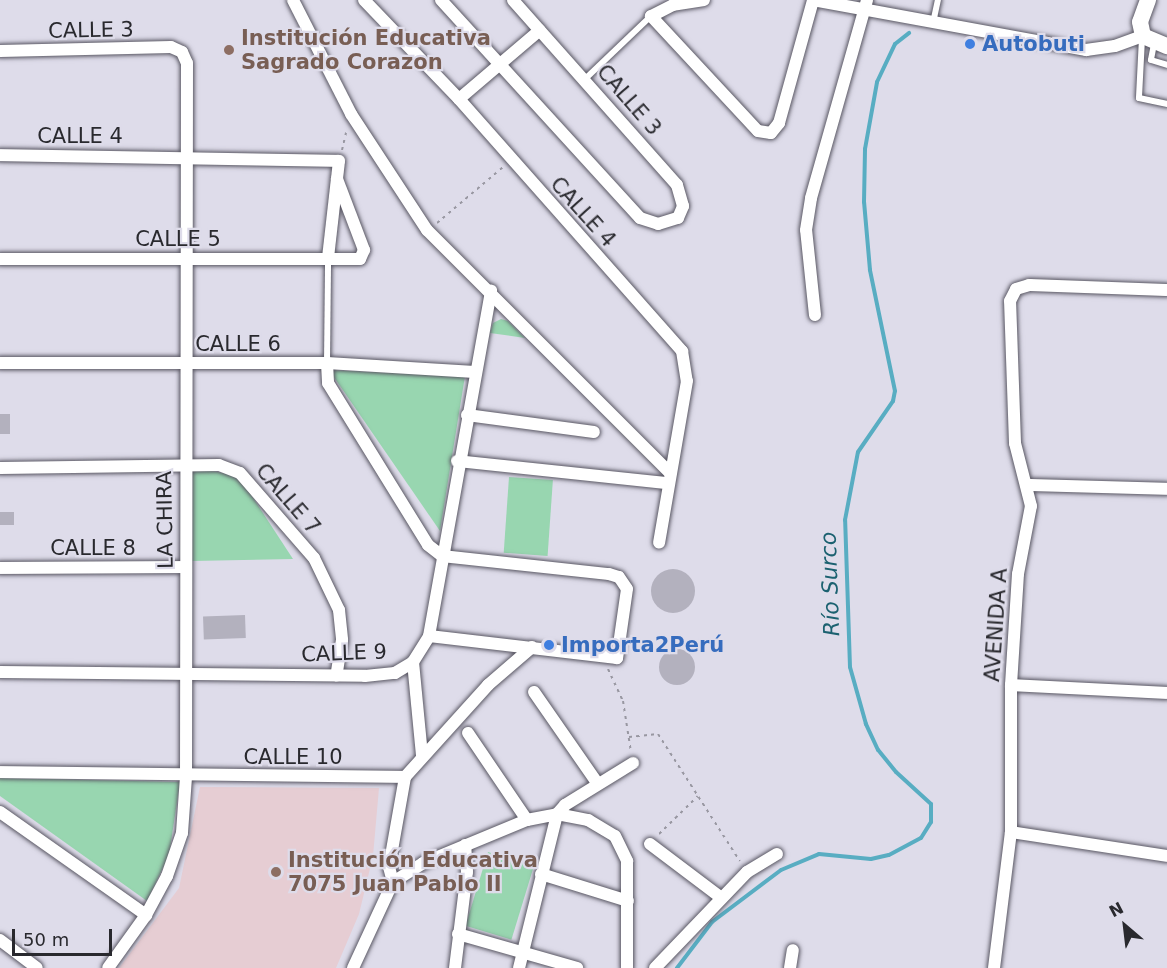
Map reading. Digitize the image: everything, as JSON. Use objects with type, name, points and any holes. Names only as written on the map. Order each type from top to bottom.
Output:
[{"type":"street","points":[[293,0],[351,114],[428,230],[491,291],[668,478]]},
{"type":"street","name":"CALLE 4","points":[[364,0],[459,99],[682,351],[687,381],[668,478],[659,543]]},
{"type":"street","points":[[441,0],[499,64]]},
{"type":"street","name":"CALLE 3","points":[[499,64],[639,218],[658,225],[678,218],[683,206],[682,193],[585,79],[513,0]]},
{"type":"street","points":[[704,0],[673,5],[651,16],[758,131],[771,134],[779,123],[813,0],[865,6],[933,23],[1086,50],[1155,42]]},
{"type":"street","points":[[1148,0],[1140,22],[1155,42]]},
{"type":"street","points":[[815,315],[806,231],[811,198],[865,6]]},
{"type":"street","points":[[459,99],[540,30]]},
{"type":"street","name":"CALLE 3","points":[[0,51],[171,47],[182,52]]},
{"type":"street","name":"LA CHIRA","points":[[108,968],[146,915],[166,876],[182,833],[186,777],[184,363],[187,63],[182,52]]},
{"type":"street","name":"CALLE 4","points":[[0,155],[187,156],[339,161]]},
{"type":"street","points":[[328,258],[339,161]]},
{"type":"street","name":"CALLE 5","points":[[0,259],[328,258],[356,260],[364,250],[337,179]]},
{"type":"street","name":"AVENIDA A","points":[[994,968],[1011,832],[1011,685],[1018,574],[1031,506],[1028,485],[1015,443],[1011,301],[1016,290],[1029,285],[1167,290]]},
{"type":"street","name":"CALLE 9","points":[[0,672],[336,676],[394,673],[413,662],[429,636],[457,461],[491,291]]},
{"type":"street","name":"CALLE 6","points":[[0,363],[327,363],[475,372]]},
{"type":"street","points":[[327,363],[328,383],[419,532],[442,556],[620,577],[627,589],[617,658],[429,636]]},
{"type":"street","points":[[467,415],[594,432]]},
{"type":"street","points":[[457,461],[668,478]]},
{"type":"street","name":"CALLE 7","points":[[0,468],[219,465],[240,472],[314,558],[339,610],[342,639],[336,676]]},
{"type":"street","points":[[1028,485],[1167,489]]},
{"type":"street","name":"CALLE 8","points":[[0,568],[185,567]]},
{"type":"street","points":[[393,882],[389,867],[405,777],[488,685],[532,647]]},
{"type":"street","points":[[413,662],[422,756]]},
{"type":"street","points":[[1011,685],[1167,693]]},
{"type":"street","points":[[534,692],[598,784]]},
{"type":"street","points":[[468,733],[527,820]]},
{"type":"street","points":[[519,968],[520,954],[557,814],[598,784],[633,763]]},
{"type":"street","name":"CALLE 10","points":[[0,772],[186,777],[405,777]]},
{"type":"street","points":[[0,812],[146,915]]},
{"type":"street","points":[[353,968],[393,882],[465,845],[527,820],[557,814],[588,820],[615,836],[627,861],[627,968]]},
{"type":"street","points":[[1011,832],[1167,856]]},
{"type":"street","points":[[650,844],[720,897]]},
{"type":"street","points":[[455,968],[467,872],[465,845]]},
{"type":"street","points":[[655,968],[720,897],[747,872],[777,854]]},
{"type":"street","points":[[541,874],[628,901]]},
{"type":"street","points":[[458,934],[520,954],[577,968]]},
{"type":"street","points":[[0,940],[37,968]]},
{"type":"street","points":[[790,968],[793,950]]},
{"type":"lane","points":[[933,23],[938,0]]},
{"type":"lane","points":[[585,79],[651,16]]},
{"type":"lane","points":[[1155,42],[1150,60],[1167,65]]},
{"type":"lane","points":[[1155,42],[1139,98],[1167,104]]},
{"type":"lane","points":[[327,363],[328,258]]},
{"type":"path","points":[[339,161],[351,114]]},
{"type":"path","points":[[428,230],[511,160]]},
{"type":"path","points":[[600,656],[623,701],[633,763]]},
{"type":"path","points":[[629,737],[658,734],[747,872]]},
{"type":"path","points":[[650,844],[698,796]]},
{"type":"shaded area","name":"Institución Educativa 7075 Juan Pablo II","points":[[200,787],[379,788],[373,856],[359,914],[336,968],[119,968],[179,888]]},
{"type":"green space","points":[[501,319],[508,321],[525,338],[490,333],[493,323]]},
{"type":"green space","points":[[329,370],[465,376],[440,531]]},
{"type":"green space","points":[[191,467],[233,475],[244,484],[293,559],[192,561]]},
{"type":"green space","points":[[509,477],[553,480],[548,556],[504,553]]},
{"type":"green space","points":[[0,778],[180,782],[169,855],[147,901],[0,796]]},
{"type":"green space","points":[[488,852],[534,866],[511,940],[465,926]]},
{"type":"building","points":[[0,414],[10,414],[10,434],[0,434]]},
{"type":"building","points":[[0,512],[14,512],[14,525],[0,525]]},
{"type":"building","points":[[673,569],[689,575],[695,591],[689,607],[673,613],[657,607],[651,591],[657,575]]},
{"type":"building","points":[[245,615],[246,638],[204,639],[203,616]]},
{"type":"building","points":[[677,649],[690,654],[695,667],[690,680],[677,685],[664,680],[659,667],[664,654]]},
{"type":"waterway","name":"Río Surco","points":[[677,968],[712,922],[781,870],[819,854],[871,859],[889,855],[921,838],[931,822],[931,804],[896,772],[878,750],[866,724],[850,667],[845,520],[858,452],[893,401],[895,391],[870,270],[864,202],[865,149],[877,82],[895,44],[909,33]]},
{"type":"place","name":"Autobuti","points":[[970,44]]},
{"type":"place","name":"Institución Educativa Sagrado Corazon","points":[[229,50]]},
{"type":"place","name":"Importa2Perú","points":[[549,645]]},
{"type":"place","name":"Institución Educativa 7075 Juan Pablo II","points":[[276,872]]}]
